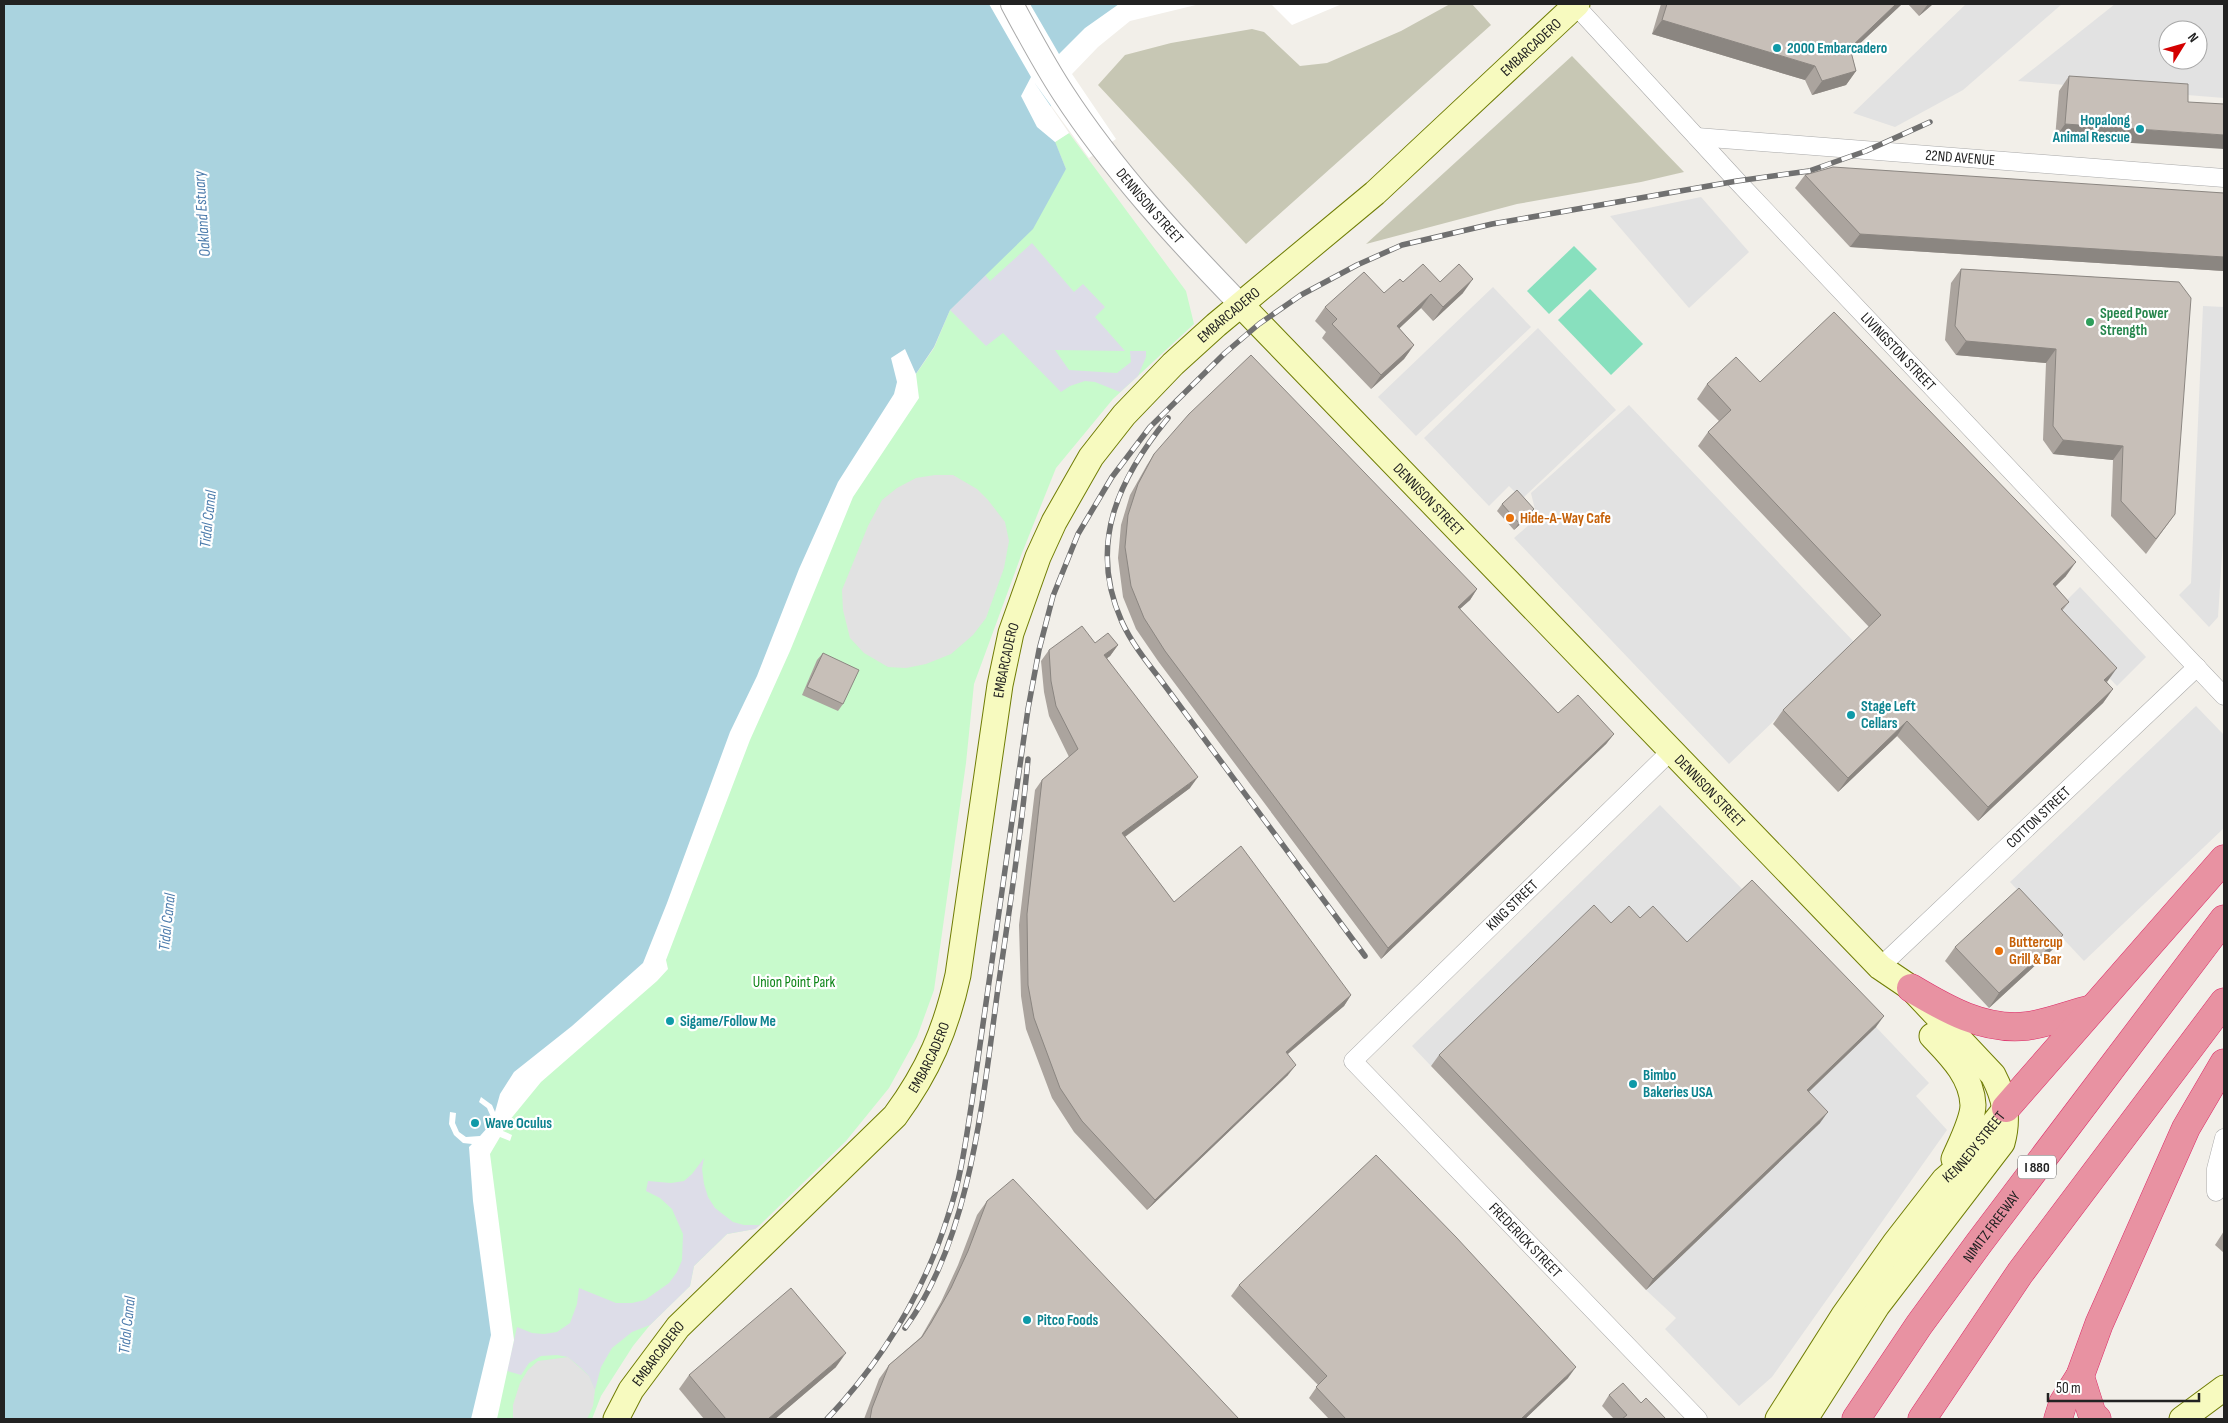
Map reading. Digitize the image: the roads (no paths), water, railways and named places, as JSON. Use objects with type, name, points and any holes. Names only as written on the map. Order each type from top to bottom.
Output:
[{"type":"highway","points":[[2006,1108],[2091,1008],[2224,859]]},
{"type":"highway","name":"NIMITZ FREEWAY","points":[[1856,1419],[1919,1325],[1973,1251],[2224,919]]},
{"type":"highway","points":[[1910,988],[1949,1011],[1976,1020],[2005,1026],[2027,1026],[2091,1008]]},
{"type":"highway","points":[[1922,1419],[2020,1273],[2224,1002]]},
{"type":"highway","points":[[2058,1419],[2063,1403],[2080,1376],[2099,1324],[2186,1128],[2224,1063]]},
{"type":"highway","points":[[2080,1376],[2092,1414],[2097,1419]]},
{"type":"main road","name":"EMBARCADERO","points":[[616,1419],[631,1390],[678,1327],[894,1116],[912,1094],[932,1059],[950,1012],[958,975],[1000,685],[1011,633],[1038,557],[1054,522],[1091,457],[1124,415],[1139,402],[1173,364],[1216,325],[1375,193],[1576,4]]},
{"type":"main road","name":"DENNISON STREET","points":[[1241,306],[1880,967],[1910,988],[1993,1075],[2002,1092],[2006,1108]]},
{"type":"main road","name":"DENNISON STREET","points":[[1880,967],[1897,999],[1955,1060],[1968,1084],[1973,1106],[1966,1131],[1944,1180]]},
{"type":"main road","name":"KENNEDY STREET","points":[[1778,1419],[1844,1315],[1944,1180],[1959,1167],[2006,1108]]},
{"type":"main road","name":"KENNEDY STREET","points":[[1804,1419],[1878,1306],[2002,1143],[2007,1127],[2006,1108]]},
{"type":"main road","points":[[2182,1419],[2224,1388]]},
{"type":"street","name":"DENNISON STREET","points":[[1012,4],[1063,93],[1103,149],[1156,214],[1241,306]]},
{"type":"street","name":"LIVINGSTON STREET","points":[[1576,4],[1696,137],[2224,696]]},
{"type":"street","name":"22ND AVENUE","points":[[1696,137],[2224,178]]},
{"type":"street","name":"COTTON STREET","points":[[1880,967],[2197,667]]},
{"type":"street","name":"KING STREET","points":[[1353,1060],[1672,750]]},
{"type":"street","name":"FREDERICK STREET","points":[[1353,1060],[1698,1419]]},
{"type":"street","points":[[2216,1192],[2216,1169],[2224,1138]]},
{"type":"water","points":[[4,4],[1141,4],[1063,73],[1046,119],[1066,169],[1033,229],[950,310],[934,347],[907,387],[847,493],[655,971],[523,1085],[484,1146],[501,1339],[485,1419],[4,1419]]},
{"type":"railway","points":[[827,1419],[866,1374],[899,1324],[927,1272],[953,1202],[968,1130],[1028,709],[1039,650],[1053,596],[1078,534],[1112,477],[1150,427],[1225,353],[1259,324],[1301,295],[1357,265],[1402,245],[1492,224],[1737,181],[1809,171],[1866,151],[1930,122]]},
{"type":"railway","points":[[1168,418],[1135,464],[1123,488],[1114,513],[1108,539],[1108,566],[1112,593],[1122,622],[1144,658],[1365,956]]},
{"type":"railway","points":[[905,1328],[927,1293],[945,1253],[971,1165],[986,1074],[1028,759]]},
{"type":"place","name":"2000 Embarcadero","points":[[1777,48]]},
{"type":"place","name":"Hopalong Animal Rescue","points":[[2140,129]]},
{"type":"place","name":"Speed Power Strength","points":[[2090,322]]},
{"type":"place","name":"Hide-A-Way Cafe","points":[[1510,518]]},
{"type":"place","name":"Stage Left Cellars","points":[[1851,715]]},
{"type":"place","name":"Buttercup Grill & Bar","points":[[1999,951]]},
{"type":"place","name":"Sigame/Follow Me","points":[[670,1021]]},
{"type":"place","name":"Bimbo Bakeries USA","points":[[1633,1084]]},
{"type":"place","name":"Wave Oculus","points":[[475,1123]]},
{"type":"place","name":"Pitco Foods","points":[[1027,1320]]},
{"type":"water label","name":"Oakland Estuary","points":[[201,214]]},
{"type":"water label","name":"Tidal Canal","points":[[207,519]]},
{"type":"water label","name":"Tidal Canal","points":[[166,922]]},
{"type":"water label","name":"Tidal Canal","points":[[126,1325]]},
{"type":"park label","name":"Union Point Park","points":[[794,982]]}]
